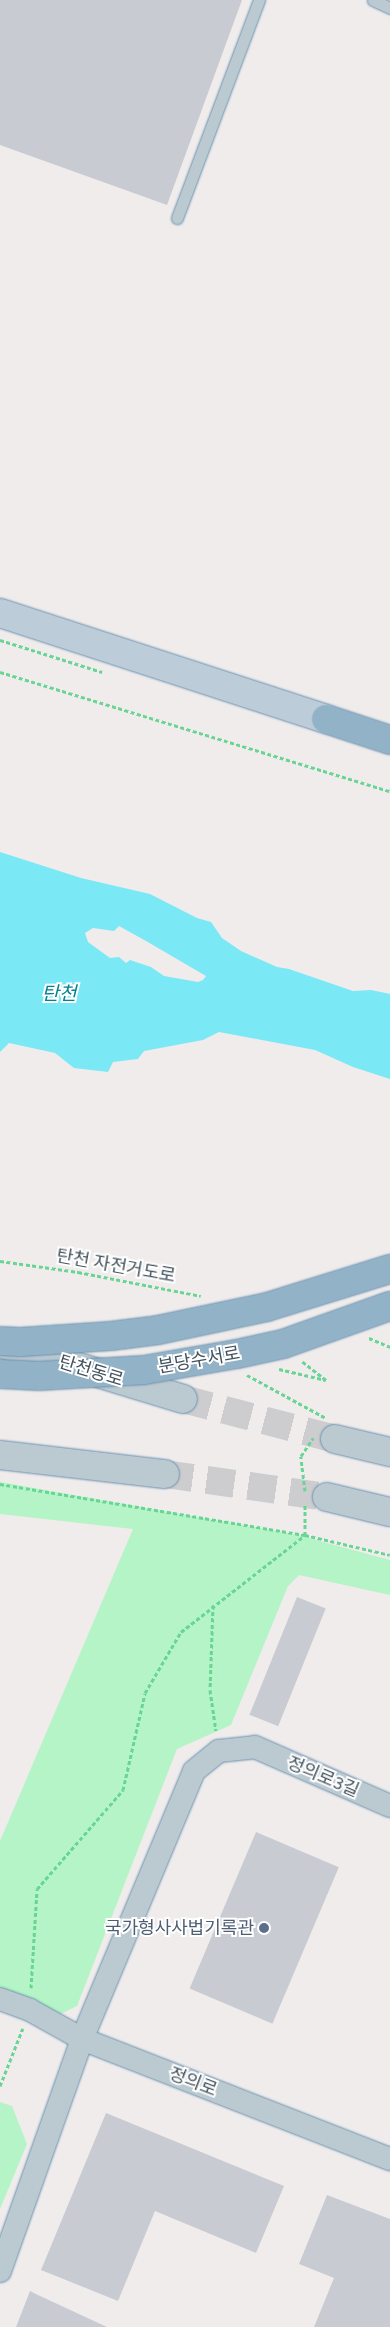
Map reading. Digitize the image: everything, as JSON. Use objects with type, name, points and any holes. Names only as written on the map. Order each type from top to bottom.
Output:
[{"type":"highway","points":[[326,719],[362,723],[390,731]]},
{"type":"highway","points":[[326,719],[390,740]]},
{"type":"highway","name":"분당수서로","points":[[0,1342],[111,1336],[158,1330],[267,1307],[390,1269]]},
{"type":"highway","name":"분당수서로","points":[[0,1374],[39,1376],[144,1370],[228,1356],[282,1344],[390,1306]]},
{"type":"main road","points":[[0,614],[326,719]]},
{"type":"street","name":"탄천동로","points":[[0,1342],[183,1399]]},
{"type":"street","points":[[325,1428],[390,1452]]},
{"type":"street","points":[[0,1455],[165,1474]]},
{"type":"street","points":[[327,1497],[390,1512]]},
{"type":"street","name":"정의로3길","points":[[219,1751],[255,1747],[390,1806]]},
{"type":"street","points":[[0,2271],[82,2039],[194,1772],[219,1751]]},
{"type":"street","name":"정의로","points":[[0,1999],[30,2010],[82,2039],[390,2159]]},
{"type":"lane","points":[[177,218],[258,0]]},
{"type":"lane","points":[[373,0],[390,8]]},
{"type":"path","points":[[0,672],[390,791]]},
{"type":"path","name":"탄천 자전거도로","points":[[0,1261],[78,1272],[210,1298]]},
{"type":"path","points":[[305,1535],[305,1488],[301,1456],[325,1428]]},
{"type":"path","points":[[0,1484],[305,1535],[390,1555]]},
{"type":"path","points":[[0,2086],[30,2010],[37,1890],[123,1790],[145,1693],[181,1632],[213,1605],[305,1535]]},
{"type":"path","points":[[213,1605],[210,1690],[219,1751]]},
{"type":"green space","points":[[0,1482],[294,1534],[390,1560],[390,1595],[299,1575],[288,1586],[231,1725],[177,1749],[77,2006],[50,2019],[0,1998],[0,1841],[133,1529],[0,1514]]},
{"type":"green space","points":[[0,2102],[12,2106],[27,2144],[0,2209]]},
{"type":"water","name":"탄천","points":[[0,852],[81,878],[150,894],[197,918],[211,922],[222,938],[241,951],[277,967],[289,969],[353,991],[371,990],[390,994],[390,1079],[353,1067],[315,1050],[219,1032],[203,1040],[144,1051],[138,1059],[113,1062],[108,1072],[74,1068],[55,1053],[9,1043],[0,1052]],"holes":[[[119,926],[206,976],[198,982],[164,976],[151,967],[130,960],[126,963],[119,957],[110,958],[88,942],[85,933],[93,928],[114,931]]]},
{"type":"building","points":[[0,0],[242,0],[167,205],[0,145]]},
{"type":"building","points":[[297,1597],[326,1609],[278,1726],[249,1715]]},
{"type":"building","name":"국가형사사법기록관","points":[[256,1832],[339,1867],[272,2024],[190,1988]]},
{"type":"building","points":[[106,2113],[284,2186],[256,2253],[155,2211],[118,2301],[41,2270]]},
{"type":"building","points":[[327,2195],[390,2219],[390,2327],[314,2327],[334,2278],[299,2264]]},
{"type":"building","points":[[30,2291],[38,2295],[107,2327],[16,2327]]},
{"type":"tunnel","points":[[183,1399],[335,1439]]},
{"type":"tunnel","points":[[165,1474],[327,1497]]},
{"type":"place","name":"국가형사사법기록관","points":[[264,1928]]}]
